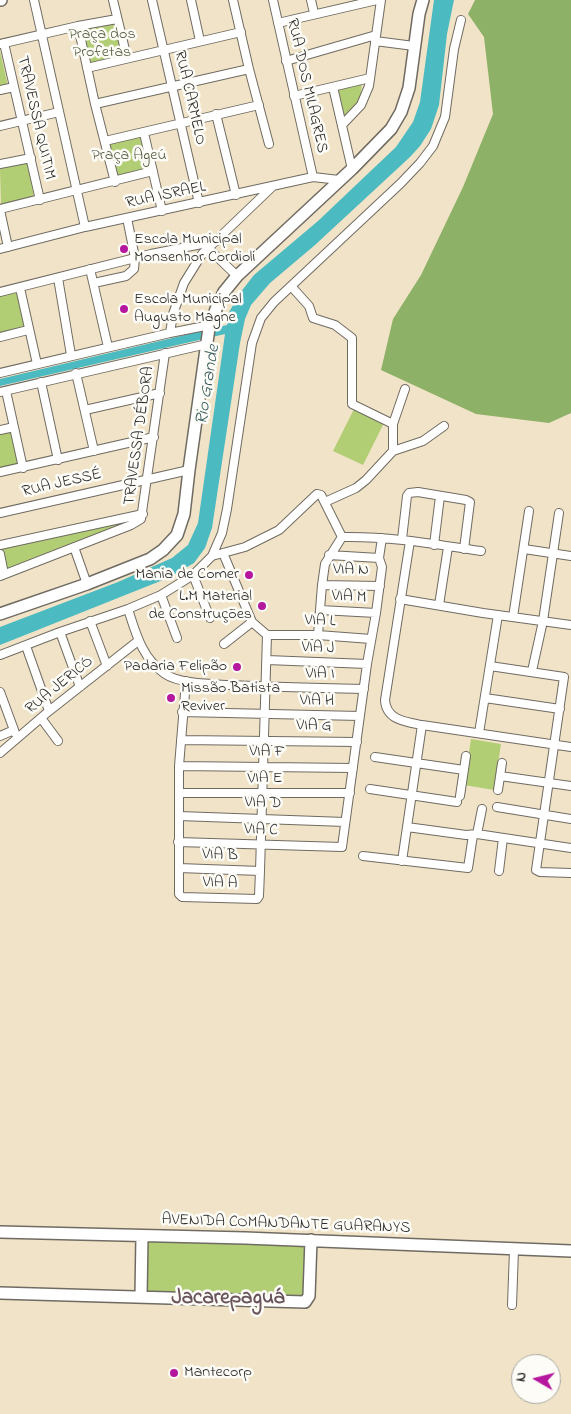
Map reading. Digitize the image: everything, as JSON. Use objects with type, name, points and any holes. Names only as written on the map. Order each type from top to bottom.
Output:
[{"type":"street","points":[[34,0],[85,227]]},
{"type":"street","points":[[114,0],[127,58]]},
{"type":"street","name":"RUA CARMELO","points":[[152,0],[199,203]]},
{"type":"street","points":[[192,0],[200,41]]},
{"type":"street","points":[[233,0],[269,144]]},
{"type":"street","name":"RUA DOS MILAGRES","points":[[273,0],[313,177]]},
{"type":"street","points":[[311,0],[314,13]]},
{"type":"street","points":[[278,23],[314,13],[377,0]]},
{"type":"street","points":[[342,125],[365,98],[370,78],[381,0]]},
{"type":"street","points":[[0,614],[87,584],[150,558],[172,542],[177,535],[184,514],[208,334],[224,292],[236,276],[352,169],[391,129],[402,112],[409,88],[419,14],[424,0]]},
{"type":"street","points":[[2,44],[117,19]]},
{"type":"street","points":[[0,655],[90,621],[128,609],[161,595],[193,574],[212,556],[222,533],[227,509],[252,343],[261,318],[274,302],[401,183],[433,146],[445,117],[454,49],[461,20]]},
{"type":"street","points":[[78,26],[115,182]]},
{"type":"street","points":[[87,68],[241,32]]},
{"type":"street","points":[[286,60],[375,38],[414,46]]},
{"type":"street","name":"TRAVESSA QUITIM","points":[[2,44],[40,200]]},
{"type":"street","points":[[95,104],[249,69]]},
{"type":"street","points":[[294,96],[370,78]]},
{"type":"street","points":[[0,90],[14,87]]},
{"type":"street","points":[[333,87],[352,169]]},
{"type":"street","points":[[105,140],[259,105]]},
{"type":"street","points":[[0,126],[59,112]]},
{"type":"street","points":[[216,114],[236,195]]},
{"type":"street","points":[[144,132],[162,211]]},
{"type":"street","points":[[0,164],[31,158]]},
{"type":"street","points":[[4,248],[0,210],[153,171]]},
{"type":"street","name":"RUA ISRAEL","points":[[4,248],[85,227],[313,177],[339,180]]},
{"type":"street","points":[[170,333],[173,314],[184,283],[202,254],[273,187]]},
{"type":"street","points":[[94,283],[130,273],[134,269],[135,258],[127,218]]},
{"type":"street","points":[[0,292],[135,258],[216,241]]},
{"type":"street","points":[[208,248],[236,276]]},
{"type":"street","points":[[90,269],[108,347]]},
{"type":"street","points":[[58,278],[71,355]]},
{"type":"street","points":[[291,286],[309,306],[313,318],[335,325],[352,338],[352,404],[393,424]]},
{"type":"street","points":[[20,288],[37,364]]},
{"type":"street","points":[[0,336],[28,330]]},
{"type":"street","points":[[0,373],[170,333],[208,334]]},
{"type":"street","points":[[23,468],[14,427],[3,392],[165,353],[208,334]]},
{"type":"street","name":"TRAVESSA DÉBORA","points":[[2,575],[131,525],[141,519],[165,353]]},
{"type":"street","points":[[76,374],[94,451]]},
{"type":"street","points":[[41,382],[58,460]]},
{"type":"street","points":[[393,451],[393,424],[405,389]]},
{"type":"street","points":[[85,410],[160,394]]},
{"type":"street","points":[[325,502],[345,493],[366,480],[393,451],[423,441],[444,426]]},
{"type":"street","points":[[0,430],[14,427]]},
{"type":"street","points":[[0,472],[154,437]]},
{"type":"street","name":"RUA JESSÉ","points":[[0,513],[147,478],[189,470]]},
{"type":"street","points":[[464,549],[470,504],[466,500],[418,492],[409,493],[407,496],[406,540],[400,598],[384,700],[385,706],[396,718],[422,725],[571,747]]},
{"type":"street","points":[[212,556],[245,547],[279,530],[318,494],[325,502],[342,536]]},
{"type":"street","points":[[434,545],[440,496]]},
{"type":"street","points":[[513,617],[529,511]]},
{"type":"street","points":[[532,671],[543,621],[559,512]]},
{"type":"street","points":[[0,545],[143,514]]},
{"type":"street","points":[[342,536],[406,540],[481,551]]},
{"type":"street","points":[[318,635],[322,585],[326,564],[329,555],[342,536]]},
{"type":"street","points":[[345,822],[380,586],[382,567],[379,558],[382,538]]},
{"type":"street","points":[[74,546],[87,584]]},
{"type":"street","points":[[439,606],[448,546]]},
{"type":"street","points":[[524,549],[571,556]]},
{"type":"street","points":[[223,553],[252,622],[267,635],[260,871]]},
{"type":"street","points":[[0,554],[2,575]]},
{"type":"street","points":[[329,555],[379,558]]},
{"type":"street","points":[[193,574],[210,618]]},
{"type":"street","name":"VIA N","points":[[322,585],[380,586]]},
{"type":"street","points":[[161,595],[177,638]]},
{"type":"street","points":[[400,598],[439,606],[571,625]]},
{"type":"street","name":"VIA I","points":[[128,609],[138,641],[144,653],[160,670],[170,676],[186,680],[266,687],[364,689]]},
{"type":"street","name":"VIA M","points":[[320,610],[376,613]]},
{"type":"street","points":[[479,733],[498,615]]},
{"type":"street","points":[[90,621],[107,666]]},
{"type":"street","points":[[224,644],[252,622]]},
{"type":"street","points":[[60,632],[80,687]]},
{"type":"street","name":"VIA L","points":[[267,635],[318,635],[371,639]]},
{"type":"street","name":"RUA JERICÓ","points":[[0,753],[49,711],[138,641]]},
{"type":"street","points":[[26,646],[49,711]]},
{"type":"street","name":"VIA J","points":[[267,660],[367,664]]},
{"type":"street","points":[[490,666],[568,678],[560,709],[536,866],[537,872],[571,873]]},
{"type":"street","points":[[179,868],[179,766],[186,680]]},
{"type":"street","points":[[1,696],[18,739]]},
{"type":"street","points":[[485,698],[560,709]]},
{"type":"street","name":"VIA H","points":[[182,712],[360,716]]},
{"type":"street","points":[[41,718],[58,741]]},
{"type":"street","points":[[402,861],[422,725]]},
{"type":"street","points":[[0,736],[14,730]]},
{"type":"street","name":"VIA G","points":[[180,740],[357,742]]},
{"type":"street","points":[[370,789],[459,799],[466,756]]},
{"type":"street","points":[[375,757],[464,770]]},
{"type":"street","points":[[498,790],[502,763]]},
{"type":"street","name":"VIA F","points":[[179,766],[353,768]]},
{"type":"street","points":[[500,776],[571,786]]},
{"type":"street","name":"VIA E","points":[[180,793],[350,793]]},
{"type":"street","points":[[497,807],[571,819]]},
{"type":"street","points":[[363,856],[468,868],[482,808]]},
{"type":"street","name":"VIA D","points":[[179,816],[345,822]]},
{"type":"street","name":"VIA C","points":[[178,842],[342,847],[345,822]]},
{"type":"street","points":[[407,827],[475,834],[571,848]]},
{"type":"street","points":[[498,871],[503,838]]},
{"type":"street","name":"VIA B","points":[[179,868],[260,871]]},
{"type":"street","name":"VIA A","points":[[179,868],[179,894],[181,896],[258,898],[260,871]]},
{"type":"street","name":"AVENIDA COMANDANTE GUARANYS","points":[[0,1232],[311,1240],[571,1251]]},
{"type":"street","points":[[141,1296],[142,1236]]},
{"type":"street","points":[[0,1293],[305,1302],[309,1296],[311,1240]]},
{"type":"street","points":[[512,1305],[514,1250]]},
{"type":"green space","points":[[475,0],[571,0],[571,413],[549,423],[476,414],[381,370],[393,319],[421,275],[463,187],[493,114],[484,37],[468,14]]},
{"type":"green space","name":"Praça dos Profetas","points":[[114,21],[124,57],[89,66],[81,31]]},
{"type":"green space","points":[[0,51],[8,86],[0,88]]},
{"type":"green space","points":[[362,82],[360,104],[342,119],[335,89]]},
{"type":"green space","name":"Praça Ageú","points":[[142,135],[150,169],[116,177],[108,143]]},
{"type":"green space","points":[[28,162],[34,198],[1,205],[0,169]]},
{"type":"green space","points":[[20,289],[27,326],[0,334],[0,294]]},
{"type":"green space","points":[[356,405],[386,419],[363,465],[333,451]]},
{"type":"green space","points":[[10,428],[20,465],[0,470],[0,430]]},
{"type":"green space","points":[[145,511],[144,518],[6,571],[1,546]]},
{"type":"green space","points":[[471,739],[501,744],[494,790],[464,785]]},
{"type":"green space","points":[[147,1238],[311,1241],[308,1289],[300,1300],[145,1293]]},
{"type":"water","points":[[434,0],[454,0],[447,34],[439,105],[431,129],[410,157],[315,245],[270,283],[251,305],[245,319],[212,528],[205,548],[194,563],[168,578],[0,645],[0,627],[118,582],[172,558],[188,545],[198,523],[225,334],[0,386],[0,379],[227,325],[228,314],[240,293],[254,275],[318,221],[396,147],[413,122],[420,102]]},
{"type":"place","name":"Escola Municipal Monsenhor Cordioli","points":[[124,249]]},
{"type":"place","name":"Escola Municipal Augusto Magne","points":[[124,309]]},
{"type":"place","name":"Mania de Comer","points":[[249,575]]},
{"type":"place","name":"L.M Material de Construções","points":[[262,606]]},
{"type":"place","name":"Padaria Felipão","points":[[237,667]]},
{"type":"place","name":"Missão Batista Reviver","points":[[171,698]]},
{"type":"place","name":"Mantecorp","points":[[174,1373]]},
{"type":"district","name":"Jacarepaguá","points":[[228,1300]]},
{"type":"water label","name":"Rio Grande","points":[[209,385]]}]
